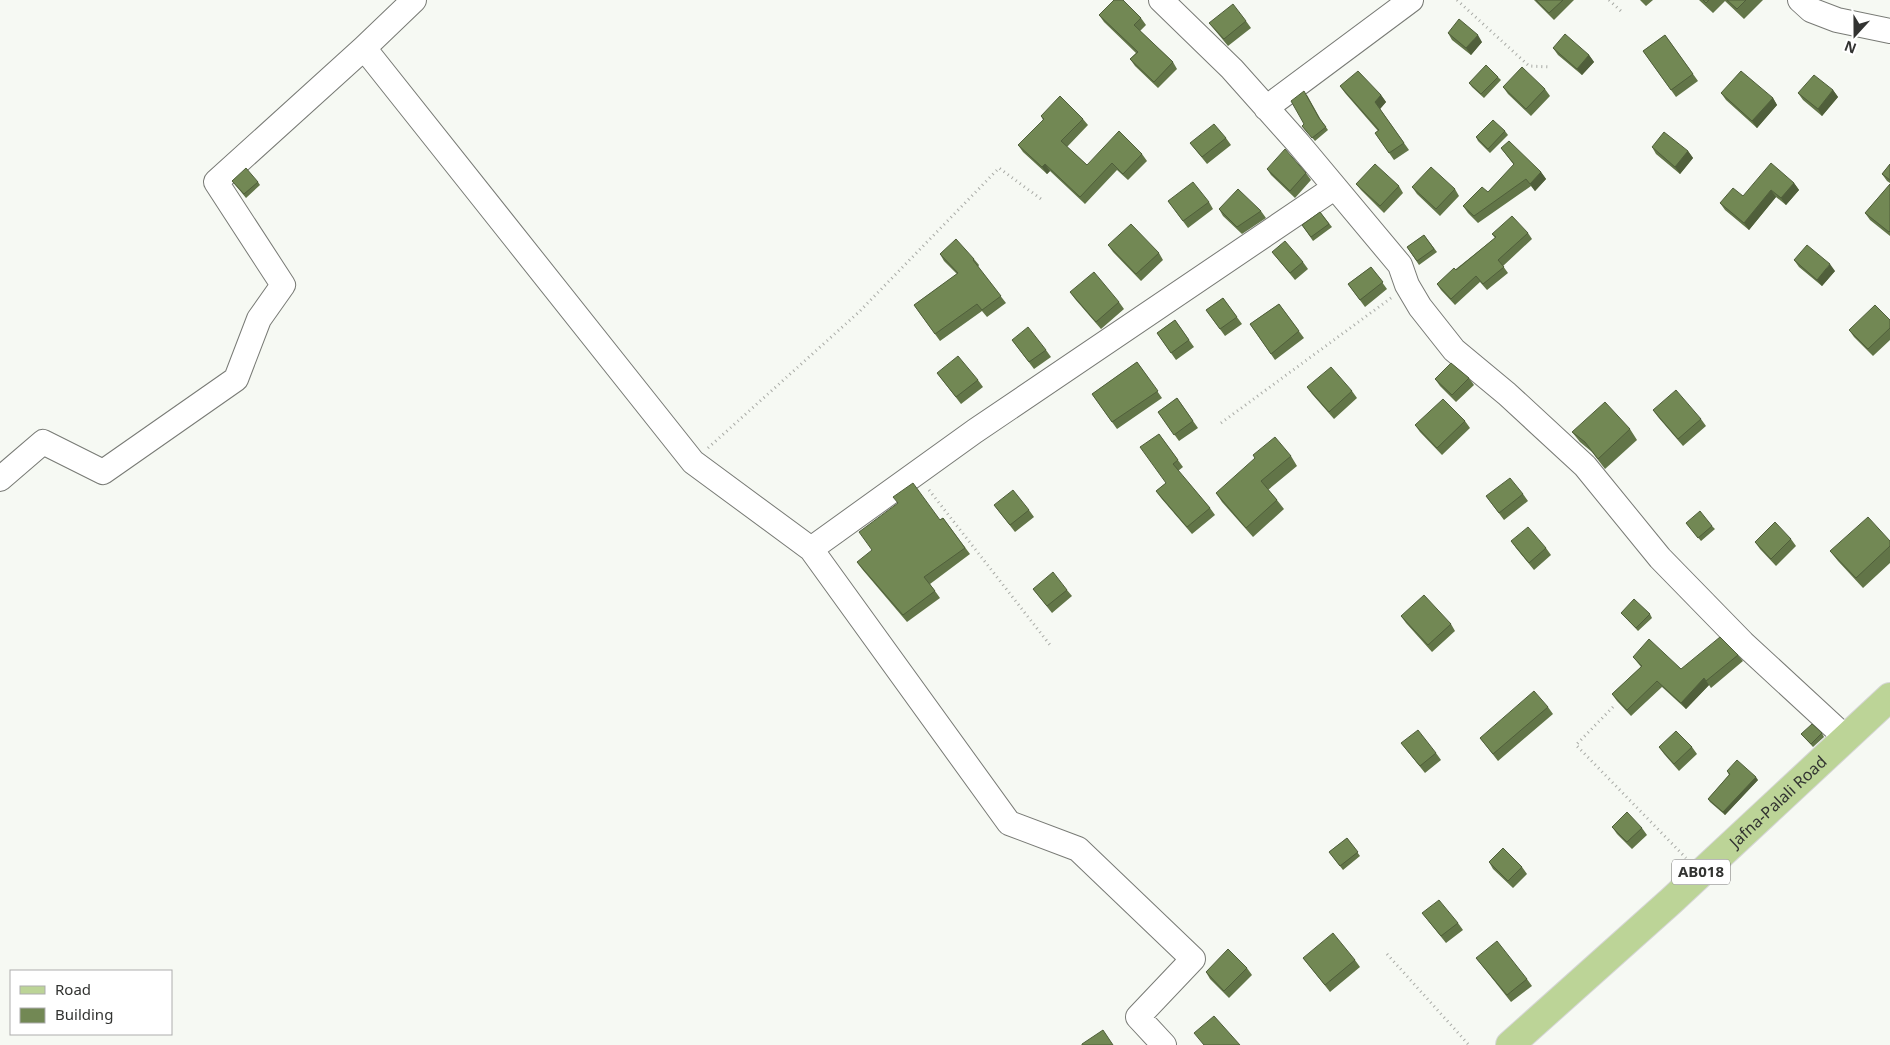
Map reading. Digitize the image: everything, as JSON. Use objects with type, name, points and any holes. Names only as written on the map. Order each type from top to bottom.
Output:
[{"type":"main road","name":"Jafna-Palali Road","points":[[1510,1045],[1890,697]]},
{"type":"street","points":[[0,479],[43,442],[103,472],[236,379],[260,319],[283,285],[216,182],[364,48],[414,0]]},
{"type":"street","points":[[1161,0],[1232,69],[1400,265],[1407,285],[1420,307],[1454,350],[1507,394],[1585,466],[1660,558],[1743,642],[1846,738]]},
{"type":"street","points":[[1266,108],[1411,0]]},
{"type":"street","points":[[1800,0],[1811,10],[1837,20],[1890,31]]},
{"type":"street","points":[[364,48],[693,462],[811,549],[1010,823],[1078,849],[1193,959],[1138,1017],[1164,1045]]},
{"type":"street","points":[[811,549],[1092,351],[1334,188]]},
{"type":"path","points":[[1457,0],[1529,66],[1550,67]]},
{"type":"path","points":[[1609,0],[1623,13]]},
{"type":"path","points":[[693,462],[859,312],[999,168],[1041,199]]},
{"type":"path","points":[[1221,423],[1407,285]]},
{"type":"path","points":[[916,474],[1050,645]]},
{"type":"path","points":[[1613,707],[1576,745],[1700,873]]},
{"type":"path","points":[[1387,954],[1469,1045]]},
{"type":"building","points":[[1114,0],[1123,0],[1141,18],[1134,25],[1173,62],[1154,82],[1130,59],[1138,52],[1099,15]]},
{"type":"building","points":[[1536,0],[1563,0],[1549,13]]},
{"type":"building","points":[[1727,0],[1746,0],[1737,9]]},
{"type":"building","points":[[1233,4],[1246,21],[1224,39],[1209,23]]},
{"type":"building","points":[[1459,19],[1478,35],[1466,48],[1448,33]]},
{"type":"building","points":[[1565,34],[1589,55],[1577,69],[1553,48]]},
{"type":"building","points":[[1665,35],[1693,74],[1671,90],[1643,51]]},
{"type":"building","points":[[1486,65],[1498,77],[1481,94],[1469,83]]},
{"type":"building","points":[[1522,67],[1545,89],[1526,109],[1503,87]]},
{"type":"building","points":[[1358,71],[1381,95],[1375,102],[1404,143],[1389,153],[1375,133],[1379,130],[1340,86]]},
{"type":"building","points":[[1741,71],[1773,98],[1752,121],[1721,93]]},
{"type":"building","points":[[1814,75],[1833,90],[1818,109],[1798,93]]},
{"type":"building","points":[[1304,91],[1326,127],[1312,138],[1302,126],[1304,124],[1291,101]]},
{"type":"building","points":[[1060,96],[1083,119],[1061,141],[1087,165],[1119,131],[1142,154],[1123,174],[1112,163],[1080,197],[1045,164],[1042,167],[1018,145],[1044,119],[1041,116]]},
{"type":"building","points":[[1493,120],[1505,131],[1488,149],[1476,137]]},
{"type":"building","points":[[1214,124],[1226,138],[1202,157],[1190,143]]},
{"type":"building","points":[[1664,132],[1688,151],[1675,167],[1652,147]]},
{"type":"building","points":[[1509,141],[1541,172],[1530,184],[1526,179],[1474,216],[1463,206],[1482,187],[1488,192],[1514,164],[1501,148]]},
{"type":"building","points":[[1285,149],[1306,173],[1290,191],[1267,169]]},
{"type":"building","points":[[1771,163],[1794,183],[1781,198],[1771,190],[1744,223],[1720,203],[1733,188],[1743,196]]},
{"type":"building","points":[[1375,164],[1399,186],[1380,206],[1356,184]]},
{"type":"building","points":[[1890,164],[1890,180],[1882,174]]},
{"type":"building","points":[[1431,167],[1455,189],[1436,209],[1412,187]]},
{"type":"building","points":[[246,168],[258,182],[244,194],[232,181]]},
{"type":"building","points":[[1193,182],[1209,202],[1183,221],[1168,201]]},
{"type":"building","points":[[1890,184],[1890,231],[1889,232],[1865,213]]},
{"type":"building","points":[[1238,189],[1261,211],[1237,227],[1219,209]]},
{"type":"building","points":[[1320,212],[1329,224],[1311,237],[1302,225]]},
{"type":"building","points":[[1512,216],[1528,233],[1498,260],[1504,267],[1483,284],[1476,276],[1451,299],[1437,284],[1454,268],[1456,270],[1496,237],[1492,234]]},
{"type":"building","points":[[1131,224],[1159,253],[1136,274],[1108,245]]},
{"type":"building","points":[[1424,235],[1434,249],[1417,261],[1407,247]]},
{"type":"building","points":[[956,239],[974,259],[1001,296],[982,310],[977,304],[935,334],[914,305],[958,273],[940,254]]},
{"type":"building","points":[[1285,241],[1303,262],[1290,273],[1272,252]]},
{"type":"building","points":[[1807,245],[1830,264],[1817,280],[1794,260]]},
{"type":"building","points":[[1371,267],[1383,282],[1360,300],[1348,284]]},
{"type":"building","points":[[1094,272],[1119,302],[1096,322],[1070,292]]},
{"type":"building","points":[[1223,298],[1237,317],[1220,329],[1206,310]]},
{"type":"building","points":[[1279,304],[1299,331],[1271,354],[1250,324]]},
{"type":"building","points":[[1875,305],[1890,320],[1890,328],[1868,349],[1849,330]]},
{"type":"building","points":[[1175,320],[1189,340],[1171,353],[1157,333]]},
{"type":"building","points":[[1028,327],[1046,350],[1029,362],[1012,340]]},
{"type":"building","points":[[958,356],[978,380],[956,397],[937,373]]},
{"type":"building","points":[[1137,362],[1158,391],[1112,422],[1092,394]]},
{"type":"building","points":[[1451,363],[1469,378],[1452,395],[1435,379]]},
{"type":"building","points":[[1331,367],[1352,391],[1329,412],[1307,387]]},
{"type":"building","points":[[1676,390],[1701,419],[1678,439],[1653,410]]},
{"type":"building","points":[[1177,398],[1193,421],[1174,435],[1158,412]]},
{"type":"building","points":[[1443,399],[1465,421],[1437,448],[1415,425]]},
{"type":"building","points":[[1605,402],[1630,429],[1598,459],[1585,442],[1572,432]]},
{"type":"building","points":[[1159,434],[1178,460],[1173,464],[1210,508],[1187,527],[1156,491],[1166,483],[1140,447]]},
{"type":"building","points":[[1275,437],[1291,456],[1261,481],[1277,500],[1246,528],[1216,493],[1255,458],[1253,455]]},
{"type":"building","points":[[1510,478],[1523,494],[1499,513],[1486,496]]},
{"type":"building","points":[[913,483],[940,520],[943,518],[965,548],[924,577],[935,591],[903,615],[857,562],[872,550],[859,532],[898,503],[893,497]]},
{"type":"building","points":[[1013,490],[1029,510],[1010,525],[994,505]]},
{"type":"building","points":[[1700,511],[1712,526],[1698,538],[1686,523]]},
{"type":"building","points":[[1868,517],[1890,541],[1890,546],[1856,578],[1830,551]]},
{"type":"building","points":[[1775,522],[1791,539],[1771,559],[1755,542]]},
{"type":"building","points":[[1528,527],[1546,548],[1529,563],[1511,541]]},
{"type":"building","points":[[1053,572],[1067,590],[1047,606],[1033,589]]},
{"type":"building","points":[[1424,595],[1451,624],[1428,645],[1401,616]]},
{"type":"building","points":[[1634,599],[1650,614],[1636,628],[1621,613]]},
{"type":"building","points":[[1720,637],[1738,655],[1706,681],[1704,678],[1681,703],[1657,681],[1627,710],[1612,694],[1642,666],[1633,657],[1649,639],[1681,669]]},
{"type":"building","points":[[1534,691],[1548,707],[1493,754],[1480,738]]},
{"type":"building","points":[[1812,724],[1822,733],[1811,744],[1801,734]]},
{"type":"building","points":[[1418,730],[1436,753],[1420,766],[1401,743]]},
{"type":"building","points":[[1676,731],[1692,747],[1674,764],[1659,747]]},
{"type":"building","points":[[1737,760],[1756,777],[1723,812],[1708,799],[1730,774],[1727,771]]},
{"type":"building","points":[[1627,812],[1642,828],[1627,842],[1612,827]]},
{"type":"building","points":[[1347,838],[1358,852],[1340,866],[1329,852]]},
{"type":"building","points":[[1503,848],[1522,867],[1508,881],[1489,862]]},
{"type":"building","points":[[1439,900],[1458,923],[1441,936],[1422,913]]},
{"type":"building","points":[[1333,933],[1355,960],[1325,985],[1303,958]]},
{"type":"building","points":[[1497,941],[1527,979],[1507,995],[1476,958]]},
{"type":"building","points":[[1228,949],[1247,968],[1224,991],[1206,972]]},
{"type":"building","points":[[1214,1016],[1240,1045],[1204,1045],[1194,1033]]},
{"type":"building","points":[[1103,1030],[1113,1045],[1082,1045],[1082,1044]]}]
